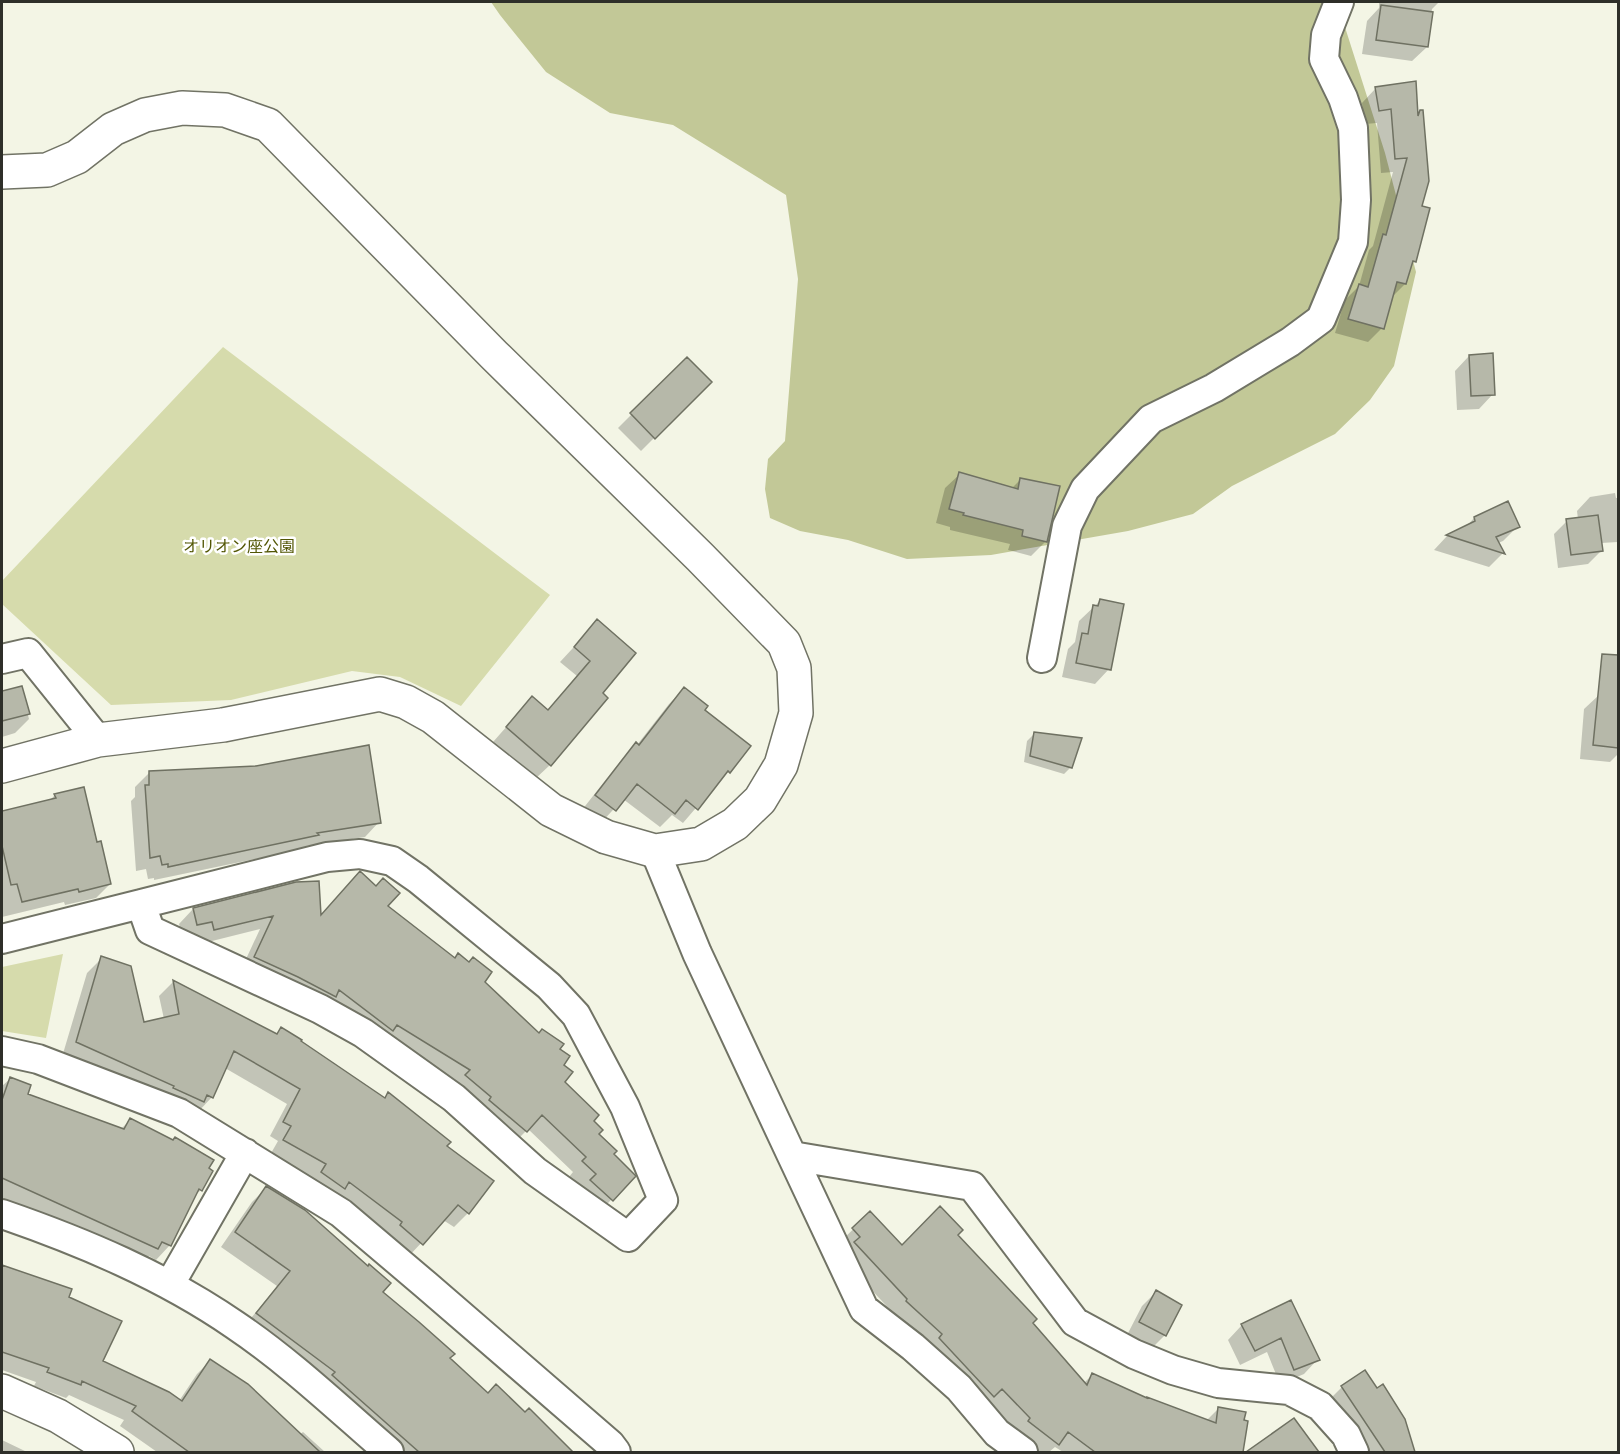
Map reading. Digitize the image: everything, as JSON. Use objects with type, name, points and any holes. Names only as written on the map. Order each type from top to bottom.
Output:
[{"type":"street","points":[[1042,658],[1066,526],[1085,489],[1150,419],[1214,388],[1290,342],[1320,319],[1353,242],[1356,200],[1353,128],[1343,98],[1324,59],[1326,35],[1339,2]]},
{"type":"street","points":[[2,172],[47,170],[77,157],[112,129],[145,115],[182,108],[225,111],[268,124],[784,644],[794,668],[796,713],[781,765],[760,800],[735,824],[701,844],[654,850],[606,837],[551,810],[433,717],[406,702],[380,694],[223,725],[98,740],[2,766]]},
{"type":"street","points":[[2,659],[28,652],[98,740]]},
{"type":"street","points":[[654,850],[697,953],[864,1309],[913,1347],[959,1388],[997,1433],[1023,1452]]},
{"type":"street","points":[[2,939],[327,857],[360,854],[392,861],[418,879],[549,986],[576,1016],[625,1107],[663,1200],[628,1237],[535,1171],[454,1098],[363,1033],[320,1009],[150,930],[141,904]]},
{"type":"street","points":[[2,1051],[38,1059],[178,1113],[341,1214],[426,1285],[610,1450]]},
{"type":"street","points":[[170,1284],[245,1153]]},
{"type":"street","points":[[792,1156],[972,1186],[1075,1322],[1134,1354],[1173,1370],[1218,1383],[1289,1390],[1320,1406],[1346,1435],[1354,1452]]},
{"type":"street","points":[[2,1214],[55,1233],[170,1284],[236,1325],[297,1373],[388,1452]]},
{"type":"street","points":[[2,1392],[58,1416],[117,1452]]},
{"type":"green space","points":[[491,2],[1337,2],[1385,153],[1416,272],[1394,366],[1370,400],[1335,434],[1232,486],[1193,514],[1128,531],[991,555],[907,559],[848,540],[800,531],[770,518],[765,489],[768,459],[785,441],[798,279],[786,195],[673,125],[610,113],[546,72]]},
{"type":"green space","name":"オリオン座公園","points":[[223,347],[550,595],[461,706],[400,677],[352,671],[231,700],[111,705],[2,604],[2,581]]},
{"type":"green space","points":[[63,954],[46,1038],[2,1031],[2,967]]},
{"type":"building","points":[[1381,5],[1433,12],[1428,47],[1376,40]]},
{"type":"building","points":[[1416,81],[1418,116],[1420,110],[1423,110],[1429,181],[1422,206],[1430,208],[1416,262],[1413,261],[1406,284],[1397,282],[1384,329],[1348,319],[1359,284],[1368,287],[1383,234],[1386,235],[1407,158],[1395,159],[1391,109],[1379,111],[1375,87]]},
{"type":"building","points":[[1493,353],[1495,395],[1471,396],[1469,355]]},
{"type":"building","points":[[687,357],[712,382],[655,439],[630,413]]},
{"type":"building","points":[[959,472],[1018,489],[1020,478],[1060,486],[1047,542],[1022,536],[1023,530],[963,515],[964,513],[949,509]]},
{"type":"building","points":[[1508,501],[1520,527],[1496,537],[1505,554],[1446,535],[1475,521],[1474,517]]},
{"type":"building","points":[[1598,515],[1603,551],[1571,555],[1566,519]]},
{"type":"building","points":[[1100,599],[1124,604],[1111,670],[1076,663],[1082,633],[1088,634],[1093,605],[1098,606]]},
{"type":"building","points":[[597,619],[636,653],[603,693],[608,698],[551,766],[506,727],[532,696],[548,710],[590,661],[574,647]]},
{"type":"building","points":[[1602,654],[1618,655],[1618,748],[1593,745]]},
{"type":"building","points":[[22,686],[30,714],[2,721],[2,691]]},
{"type":"building","points":[[684,687],[708,706],[705,710],[751,746],[698,810],[686,800],[675,814],[637,784],[616,811],[595,795],[636,742],[639,745]]},
{"type":"building","points":[[1034,732],[1082,738],[1072,768],[1030,756]]},
{"type":"building","points":[[369,745],[381,823],[317,833],[319,835],[168,867],[168,864],[162,865],[160,856],[150,858],[145,785],[149,785],[149,771],[256,766]]},
{"type":"building","points":[[84,787],[97,842],[101,841],[111,884],[22,902],[17,884],[11,885],[2,846],[2,811],[56,798],[54,794]]},
{"type":"building","points":[[360,871],[376,886],[383,878],[400,893],[388,906],[455,958],[458,953],[469,962],[473,957],[492,972],[485,982],[539,1033],[542,1029],[564,1044],[560,1049],[570,1056],[564,1065],[573,1072],[565,1082],[599,1115],[594,1121],[603,1130],[599,1134],[617,1151],[614,1154],[636,1176],[613,1201],[590,1180],[596,1174],[582,1161],[586,1157],[542,1115],[527,1132],[489,1100],[491,1097],[465,1075],[470,1070],[397,1025],[393,1031],[339,990],[336,997],[254,957],[273,916],[214,930],[212,922],[197,925],[193,908],[296,882],[319,881],[321,915]]},
{"type":"building","points":[[101,956],[131,966],[144,1022],[179,1014],[173,980],[277,1034],[281,1027],[385,1098],[388,1092],[451,1142],[447,1146],[494,1181],[469,1214],[458,1205],[423,1245],[400,1225],[402,1222],[349,1182],[345,1189],[321,1172],[326,1164],[283,1140],[291,1126],[283,1122],[300,1089],[234,1051],[213,1098],[207,1095],[204,1102],[76,1042]]},
{"type":"building","points":[[10,1077],[31,1085],[28,1094],[124,1129],[130,1118],[173,1140],[175,1137],[214,1160],[209,1168],[213,1171],[202,1191],[199,1189],[171,1246],[162,1242],[158,1249],[2,1178],[2,1100]]},
{"type":"building","points":[[266,1186],[305,1210],[368,1266],[369,1264],[391,1283],[383,1292],[455,1354],[450,1358],[488,1393],[496,1384],[525,1412],[529,1408],[573,1452],[419,1452],[332,1375],[335,1372],[256,1313],[290,1271],[235,1232]]},
{"type":"building","points":[[940,1206],[963,1230],[958,1235],[1037,1319],[1033,1323],[1087,1385],[1092,1373],[1147,1398],[1216,1423],[1218,1407],[1246,1412],[1244,1420],[1248,1421],[1243,1452],[1095,1452],[1068,1432],[1059,1445],[1028,1421],[1030,1418],[1002,1389],[994,1397],[939,1338],[942,1334],[906,1301],[907,1299],[854,1242],[860,1237],[852,1228],[870,1211],[902,1245]]},
{"type":"building","points":[[2,1265],[72,1289],[69,1297],[122,1321],[103,1361],[169,1392],[182,1401],[210,1359],[248,1384],[320,1452],[189,1452],[132,1411],[136,1406],[82,1381],[81,1385],[47,1372],[49,1368],[2,1352]]},
{"type":"building","points":[[1156,1290],[1182,1305],[1166,1336],[1139,1322]]},
{"type":"building","points":[[1291,1300],[1320,1360],[1294,1370],[1281,1338],[1255,1351],[1241,1324]]},
{"type":"building","points":[[1365,1370],[1377,1388],[1383,1384],[1405,1419],[1415,1452],[1385,1452],[1341,1386]]},
{"type":"building","points":[[1294,1418],[1319,1452],[1246,1452]]}]
